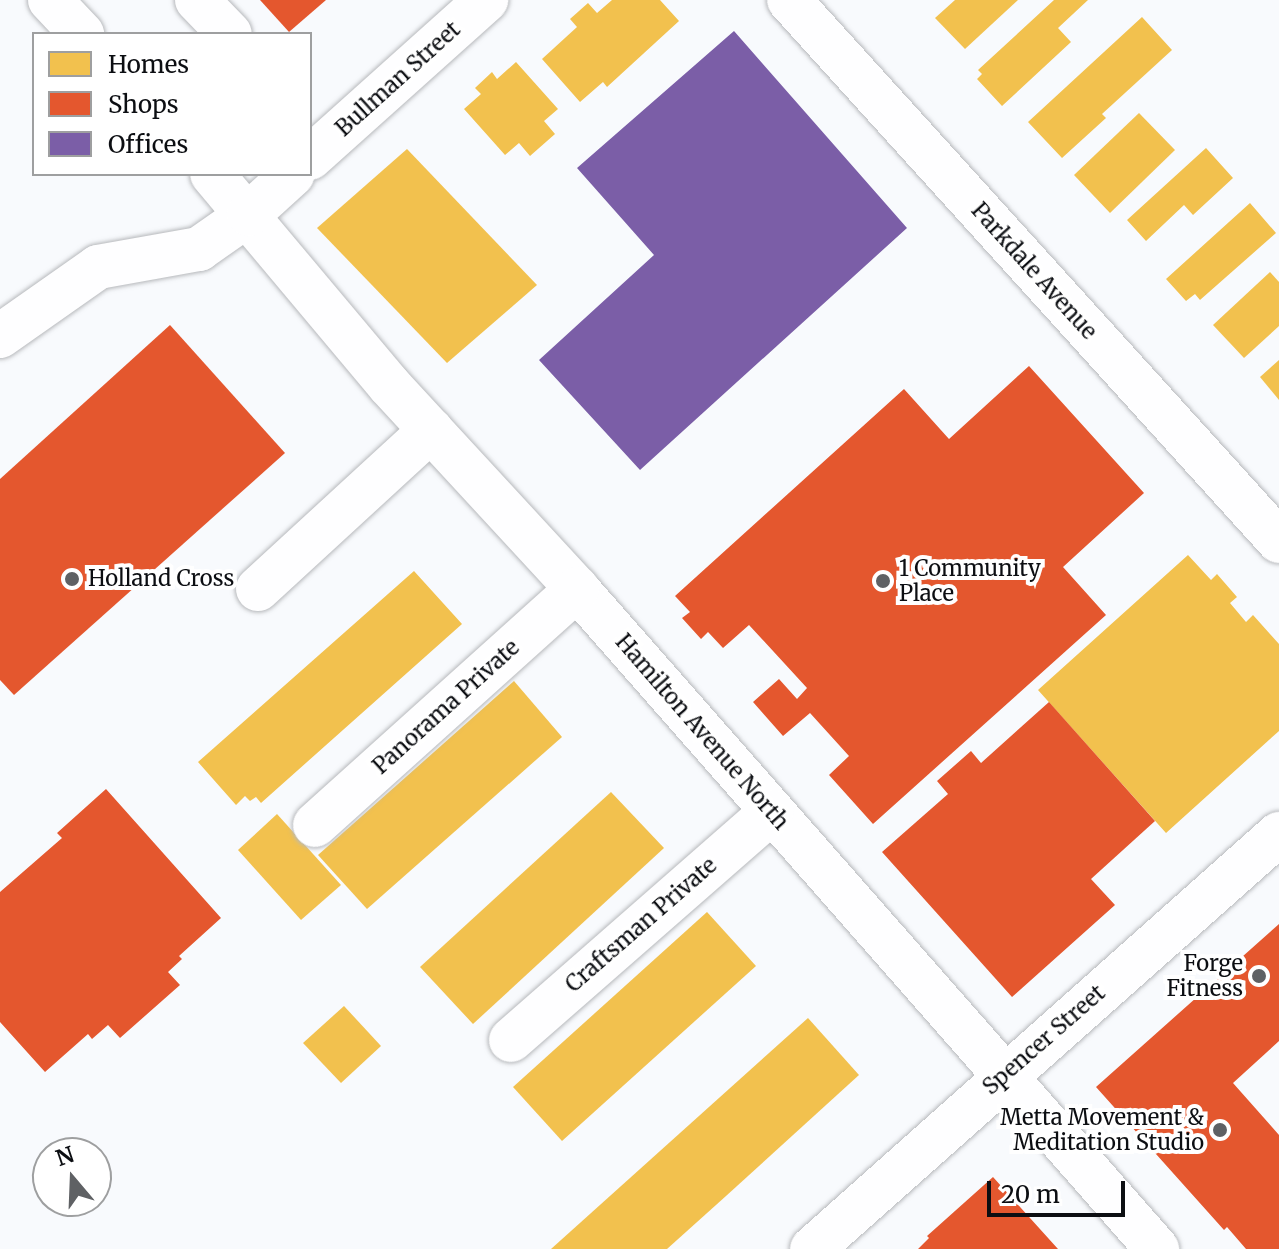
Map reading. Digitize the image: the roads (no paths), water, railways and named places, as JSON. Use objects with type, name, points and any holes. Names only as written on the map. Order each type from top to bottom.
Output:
[{"type":"street","points":[[50,0],[80,32]]},
{"type":"street","points":[[197,0],[228,32]]},
{"type":"street","name":"Bullman Street","points":[[317,138],[486,0]]},
{"type":"street","name":"Parkdale Avenue","points":[[789,0],[1279,541]]},
{"type":"street","name":"Hamilton Avenue North","points":[[214,176],[249,214],[389,385],[577,589],[1157,1249]]},
{"type":"street","points":[[0,336],[98,267],[199,249],[249,214],[291,176]]},
{"type":"street","points":[[258,589],[431,430]]},
{"type":"street","name":"Panorama Private","points":[[315,825],[577,589]]},
{"type":"street","name":"Craftsman Private","points":[[511,1040],[771,812]]},
{"type":"street","name":"Spencer Street","points":[[812,1249],[1279,834]]},
{"type":"place","name":"Holland Cross","points":[[72,579]]},
{"type":"place","name":"1 Community Place","points":[[883,581]]},
{"type":"place","name":"Forge Fitness","points":[[1259,976]]},
{"type":"place","name":"Metta Movement & Meditation Studio","points":[[1220,1130]]}]
